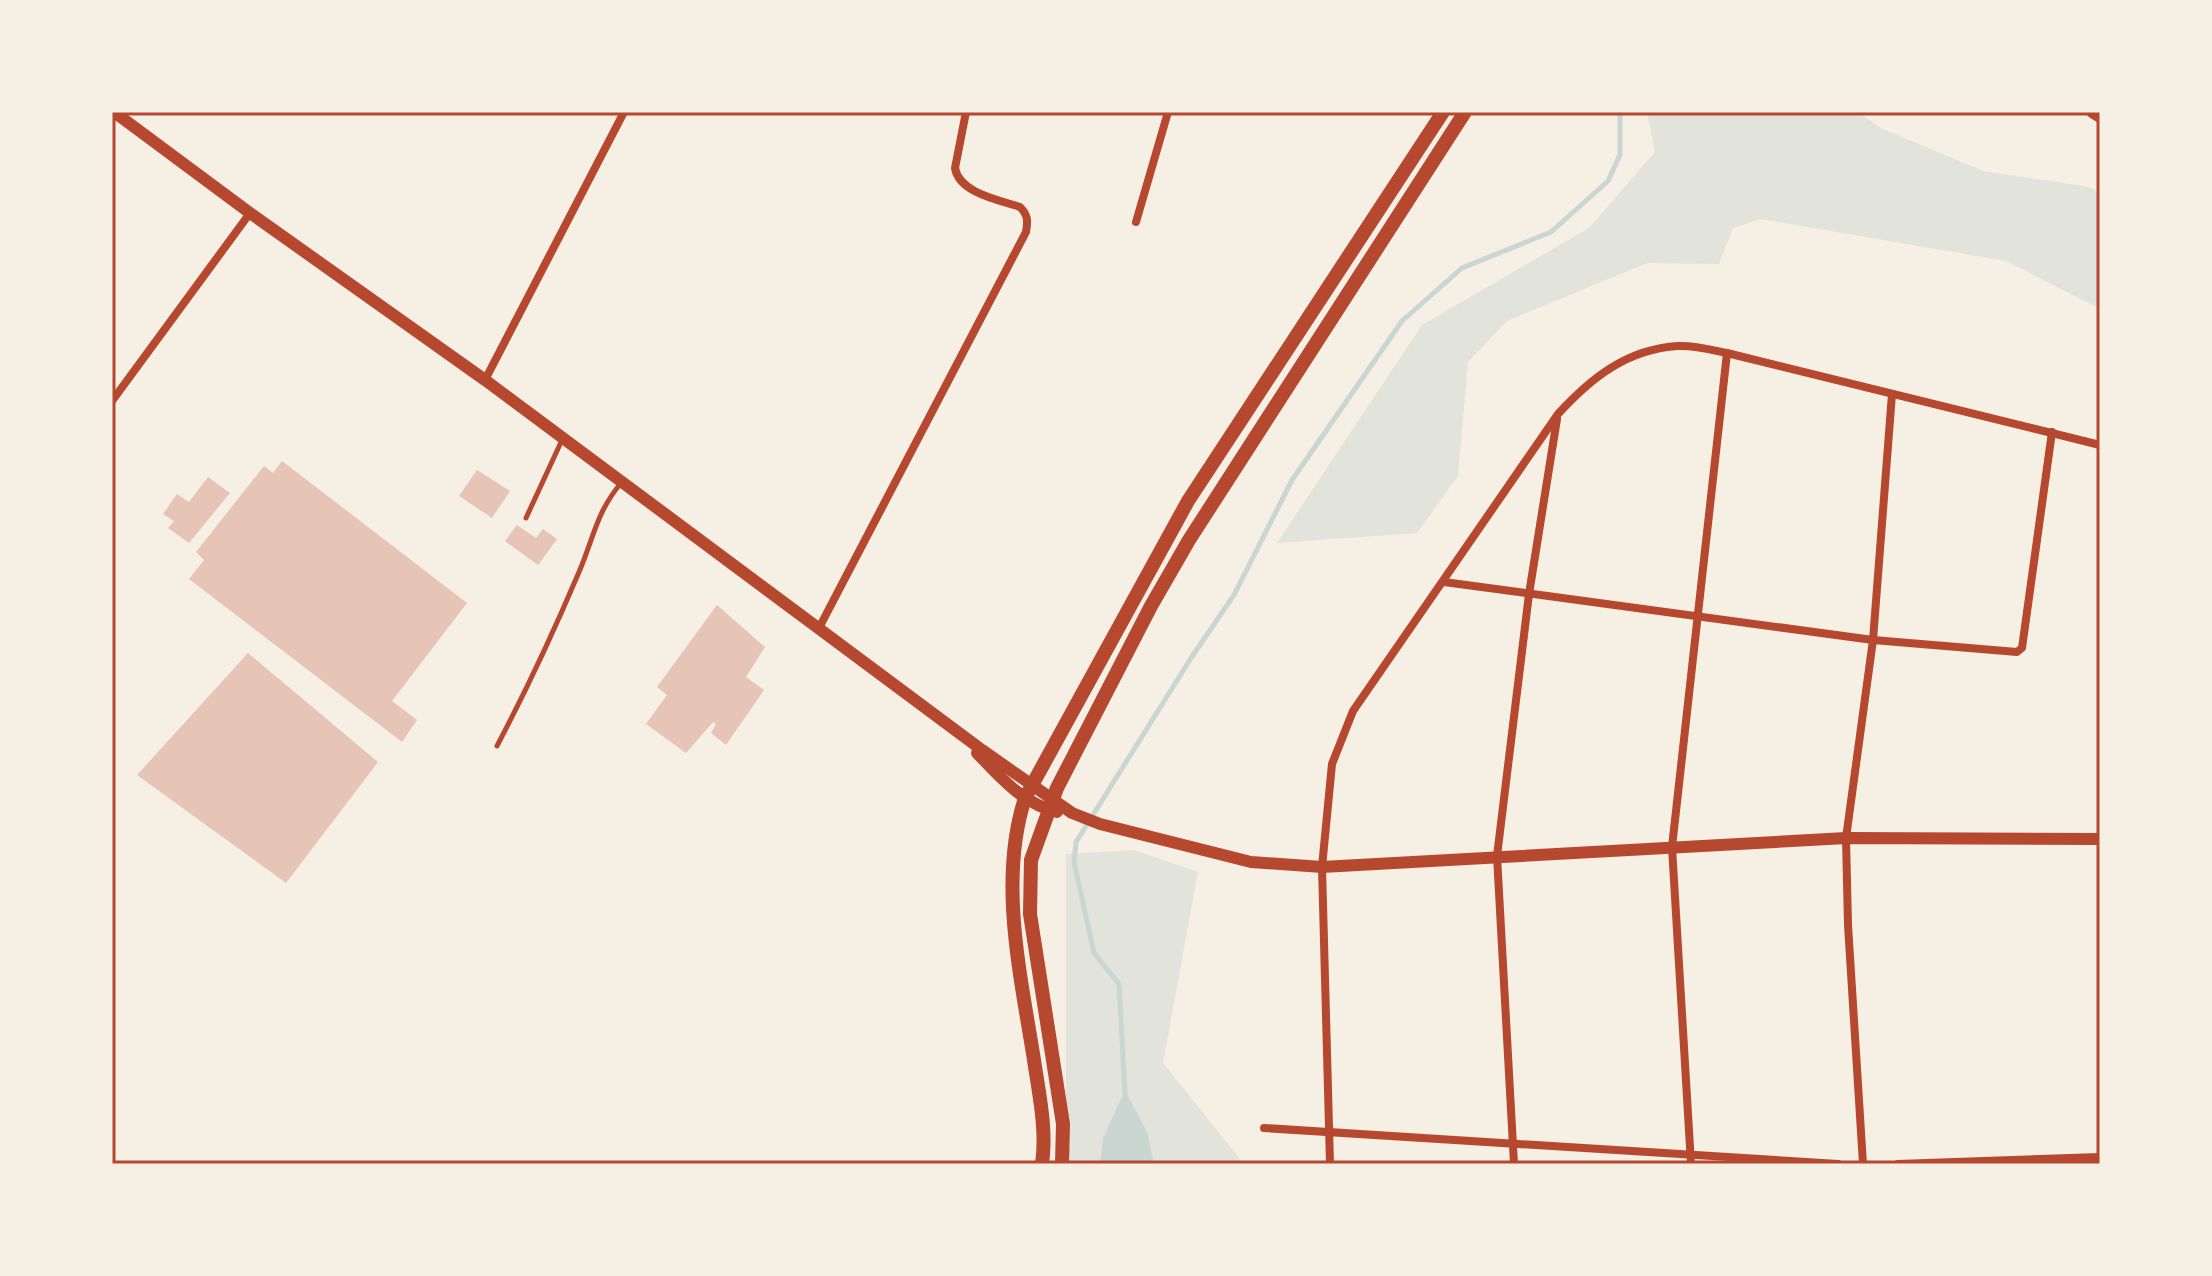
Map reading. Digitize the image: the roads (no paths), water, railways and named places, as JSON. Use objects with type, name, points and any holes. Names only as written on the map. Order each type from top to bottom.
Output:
[{"type":"main road","points":[[1042,1164],[1045,1148],[1041,1105],[1015,921],[1013,868],[1018,821],[1025,798],[1188,501],[1443,112]]},
{"type":"main road","points":[[1062,1164],[1063,1124],[1030,914],[1031,860],[1051,804],[1151,606],[1189,540],[1465,112]]},
{"type":"street","points":[[114,112],[485,380],[956,730],[1033,783],[1051,804]]},
{"type":"street","points":[[485,380],[624,112]]},
{"type":"street","points":[[819,628],[1026,232],[1028,221],[1020,207],[964,185],[956,176],[966,112]]},
{"type":"street","points":[[1136,222],[1168,112]]},
{"type":"street","points":[[2092,112],[2100,117]]},
{"type":"street","points":[[112,401],[250,213]]},
{"type":"street","points":[[1330,1164],[1322,867],[1332,764],[1353,711],[1558,414],[1578,392],[1607,368],[1646,350],[1681,345],[1727,353],[2100,445]]},
{"type":"street","points":[[1691,1160],[1672,847],[1727,353]]},
{"type":"street","points":[[1863,1164],[1846,838],[1873,640],[1892,394]]},
{"type":"street","points":[[1514,1164],[1497,856],[1529,594],[1558,414]]},
{"type":"street","points":[[1444,582],[1873,640],[2013,653],[2022,648],[2052,432]]},
{"type":"street","points":[[956,730],[1006,783],[1025,798],[1051,804],[1100,824],[1251,862],[1322,867],[1846,838],[2100,839]]},
{"type":"street","points":[[1264,1128],[1513,1144],[1691,1160],[1838,1164]]},
{"type":"street","points":[[1898,1164],[2100,1157]]},
{"type":"lane","points":[[526,518],[563,439]]},
{"type":"lane","points":[[497,746],[537,668],[579,572],[605,502],[622,483]]},
{"type":"waterway","points":[[1125,1094],[1119,984],[1094,953],[1074,862],[1076,842],[1234,595],[1292,480],[1402,321],[1462,268],[1551,232],[1608,181],[1620,155],[1620,112]]}]
